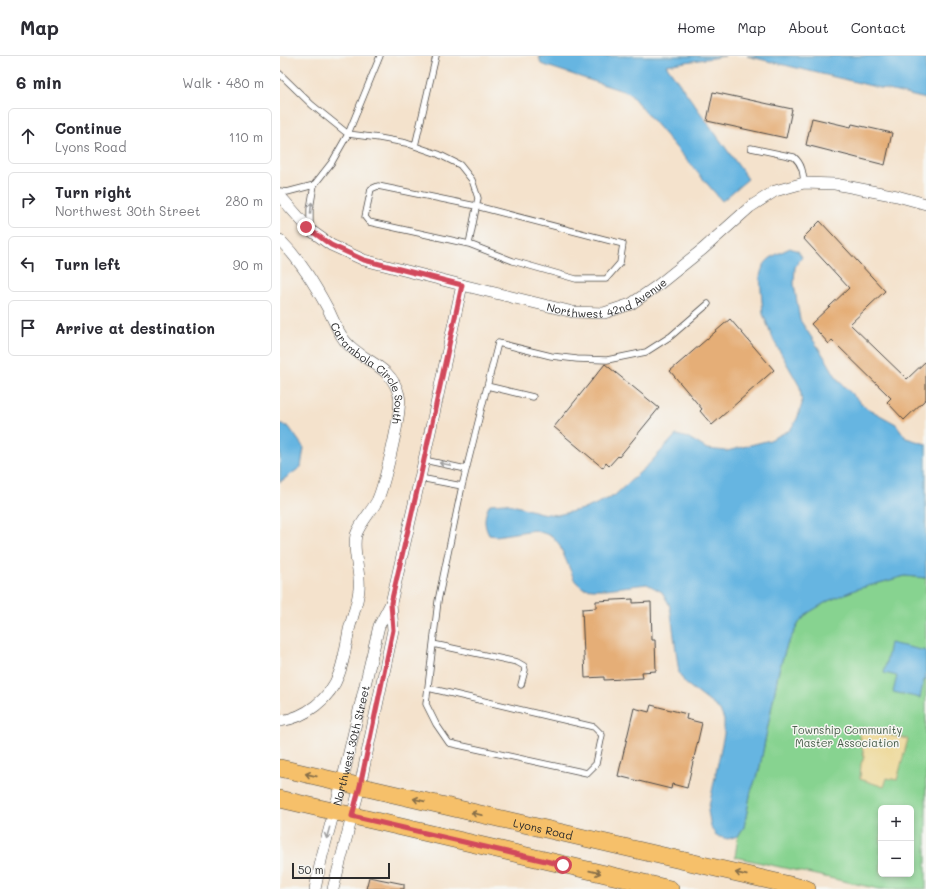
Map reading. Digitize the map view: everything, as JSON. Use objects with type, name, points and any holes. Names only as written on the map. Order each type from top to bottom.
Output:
[{"type":"main road","name":"Lyons Road","points":[[280,768],[807,889]]},
{"type":"main road","points":[[280,799],[670,889]]},
{"type":"street","name":"Northwest 42nd Avenue","points":[[280,196],[310,230],[331,245],[364,260],[573,312],[604,313],[631,304],[657,286],[703,249],[750,206],[775,191],[804,183],[835,184],[897,196],[926,204]]},
{"type":"street","name":"Carambola Circle South","points":[[280,240],[293,253],[312,278],[344,340],[354,351],[383,368],[392,380],[399,396],[398,418],[385,475],[377,500],[357,533],[354,547],[359,589],[339,675],[330,692],[318,703],[304,713],[290,719],[280,721]]},
{"type":"street","name":"Northwest 30th Street","points":[[315,889],[379,626],[391,603],[462,285]]},
{"type":"street","name":"Northwest 30th Street","points":[[333,889],[360,786],[393,630],[391,603]]},
{"type":"lane","points":[[310,230],[310,209],[314,185],[332,162],[348,134],[380,56]]},
{"type":"lane","points":[[415,146],[436,56]]},
{"type":"lane","points":[[280,74],[312,105],[348,134],[380,138],[415,146],[438,154],[460,165],[472,180],[478,198],[469,244]]},
{"type":"lane","points":[[751,148],[794,157],[799,161],[803,170],[804,183]]},
{"type":"lane","points":[[280,191],[287,192],[314,185]]},
{"type":"lane","points":[[378,186],[476,206],[623,244],[620,263],[606,279],[576,279],[513,261],[469,244],[369,222],[365,217],[371,189],[378,186]]},
{"type":"lane","points":[[428,688],[594,727],[602,734],[596,764],[587,773],[449,743],[436,724],[426,704],[438,601],[466,469],[498,343],[551,356],[607,360],[646,352],[671,336],[708,304]]},
{"type":"lane","points":[[487,386],[533,397]]},
{"type":"lane","points":[[424,460],[466,469]]},
{"type":"lane","points":[[420,478],[462,486]]},
{"type":"lane","points":[[434,644],[517,662],[524,666],[525,670],[521,685]]},
{"type":"green space","name":"Township Community Master Association","points":[[905,576],[926,578],[926,889],[879,889],[735,857],[738,836],[744,827],[751,791],[759,771],[779,670],[787,645],[799,623],[808,613],[828,601],[857,589]]},
{"type":"sand","points":[[863,729],[908,739],[897,780],[887,778],[884,787],[860,779],[861,764],[864,757],[859,731]]},
{"type":"water","points":[[539,56],[725,56],[666,65],[748,179],[722,201],[629,93],[541,64]]},
{"type":"water","points":[[747,56],[926,56],[926,99]]},
{"type":"water","points":[[790,248],[798,251],[802,257],[795,267],[794,284],[800,320],[838,380],[865,407],[896,424],[906,438],[926,444],[926,578],[905,576],[857,589],[828,601],[808,613],[799,623],[787,645],[779,670],[759,771],[751,791],[744,827],[738,836],[728,839],[716,836],[711,827],[708,811],[724,734],[724,720],[720,710],[685,683],[679,673],[671,613],[669,604],[662,592],[647,584],[606,589],[583,588],[575,581],[559,544],[552,536],[534,530],[496,536],[489,535],[485,520],[486,512],[490,504],[505,503],[541,513],[557,515],[587,508],[614,496],[649,464],[676,435],[689,438],[707,449],[727,451],[770,440],[790,430],[797,419],[802,404],[800,387],[774,341],[763,314],[760,277],[761,271],[770,258]]},
{"type":"water","points":[[280,423],[289,427],[304,448],[301,467],[280,482]]},
{"type":"water","points":[[890,643],[926,651],[926,680],[924,680],[920,698],[893,692],[897,676],[884,673]]},
{"type":"building","points":[[713,92],[792,109],[786,138],[707,121]]},
{"type":"building","points":[[812,118],[851,127],[852,124],[892,133],[885,165],[806,145]]},
{"type":"building","points":[[820,221],[885,291],[850,324],[907,379],[926,361],[926,399],[904,420],[887,402],[891,398],[832,340],[829,344],[811,324],[849,288],[803,238]]},
{"type":"building","points":[[730,319],[774,370],[712,425],[700,411],[702,409],[670,371]]},
{"type":"building","points":[[605,364],[659,408],[619,457],[618,456],[609,466],[606,463],[603,468],[554,427]]},
{"type":"building","points":[[633,599],[633,603],[651,602],[652,640],[655,640],[656,671],[642,672],[643,678],[604,680],[604,677],[585,678],[582,609],[596,608],[596,601]]},
{"type":"building","points":[[651,705],[687,714],[686,719],[702,723],[687,788],[672,784],[671,789],[618,776],[634,708],[649,712]]},
{"type":"building","points":[[369,877],[404,884],[404,889],[366,889]]},
{"type":"route","points":[[306,227],[331,245],[364,260],[462,285],[420,478],[403,545],[391,603],[393,630],[360,786],[352,816],[563,865]]}]
